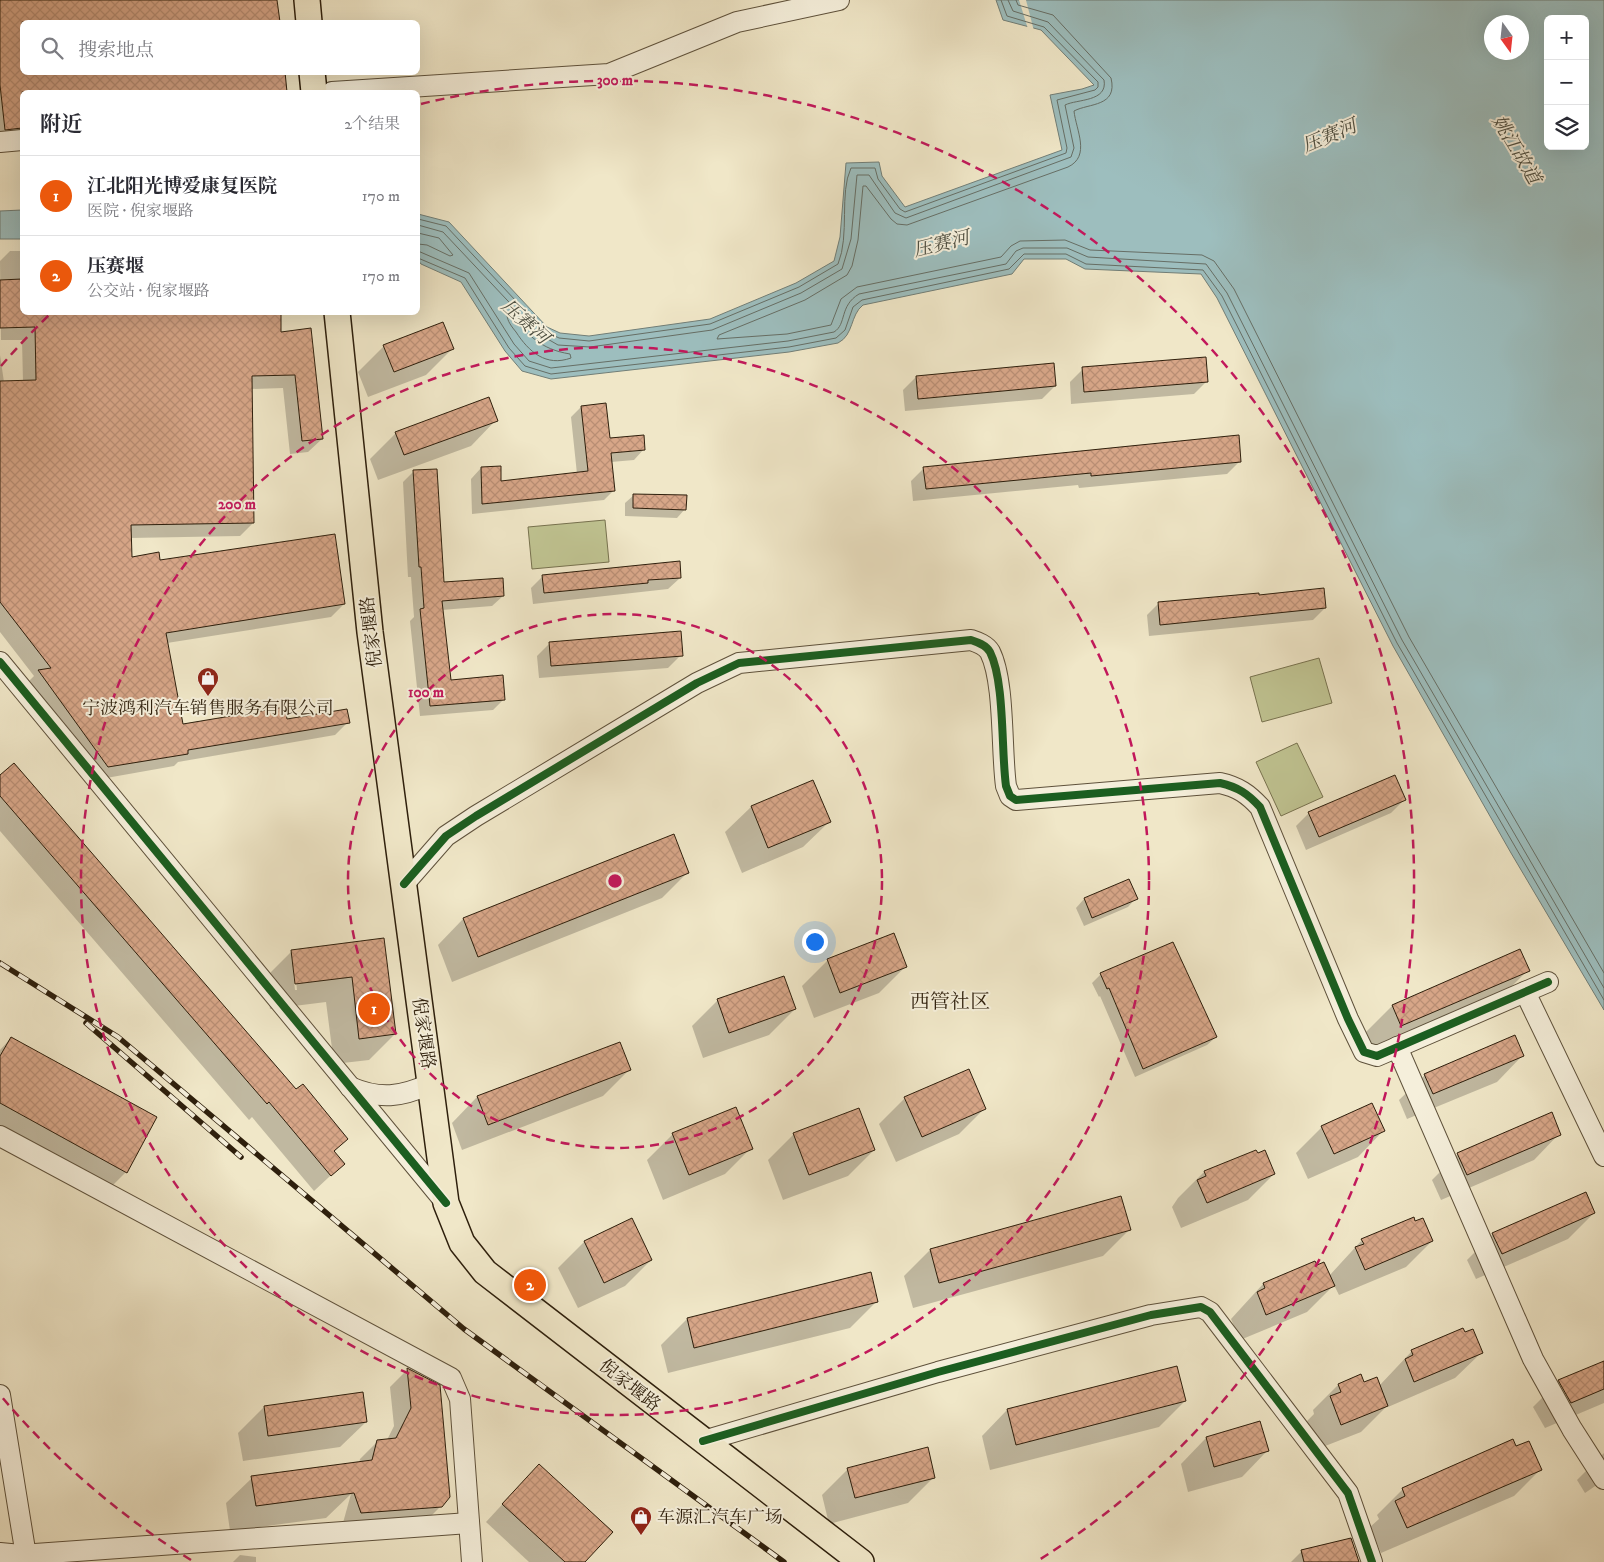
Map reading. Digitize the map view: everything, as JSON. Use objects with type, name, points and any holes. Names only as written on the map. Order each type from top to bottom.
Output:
[{"type":"main road","points":[[307,0],[309,20]]},
{"type":"main road","points":[[312,75],[314,90]]},
{"type":"main road","name":"倪家堰路","points":[[337,315],[370,632],[430,1084],[446,1203],[462,1243],[485,1272],[861,1562]]},
{"type":"street","points":[[363,90],[609,74],[737,22],[839,0]]},
{"type":"street","points":[[0,142],[20,140]]},
{"type":"street","points":[[404,884],[446,836],[476,816],[697,683],[739,663],[971,640],[983,644],[989,650],[992,659],[999,689],[1005,776],[1010,796],[1016,800],[1220,783],[1236,787],[1248,794],[1260,807],[1359,1045],[1364,1052],[1377,1056],[1548,982]]},
{"type":"street","points":[[0,662],[446,1203]]},
{"type":"street","points":[[1525,992],[1604,1156]]},
{"type":"street","points":[[1397,1047],[1533,1359],[1572,1429],[1604,1479]]},
{"type":"street","points":[[350,1087],[369,1095],[394,1096],[413,1092],[430,1084]]},
{"type":"street","points":[[0,1136],[451,1378],[460,1399],[472,1562]]},
{"type":"street","points":[[703,1441],[975,1362],[1151,1315],[1201,1307],[1210,1312],[1348,1493],[1372,1562]]},
{"type":"street","points":[[0,1394],[25,1557]]},
{"type":"street","points":[[0,1553],[25,1557],[469,1523]]},
{"type":"green space","points":[[605,520],[609,562],[532,569],[528,527]]},
{"type":"green space","points":[[1319,658],[1332,703],[1262,722],[1250,677]]},
{"type":"green space","points":[[1297,743],[1323,797],[1281,816],[1256,762]]},
{"type":"water","points":[[996,0],[1604,0],[1604,1010],[1511,853],[1393,646],[1217,298],[1201,274],[1085,269],[1066,259],[1024,259],[1012,274],[863,305],[856,314],[847,335],[838,343],[789,352],[551,379],[522,371],[505,351],[461,282],[420,263],[420,215],[449,222],[547,327],[560,333],[589,336],[710,319],[796,283],[834,261],[840,237],[846,163],[879,162],[882,176],[905,207],[1062,150],[1050,95],[1094,85],[1041,30],[1003,20]]},
{"type":"water","points":[[20,210],[20,239],[0,239],[0,211]]},
{"type":"pier","points":[[1019,0],[1026,0],[1034,31],[1028,29]]},
{"type":"building","points":[[0,0],[277,0],[280,20],[20,20],[20,75],[285,75],[287,90],[20,90],[20,128],[5,130],[0,85]]},
{"type":"building","points":[[20,279],[20,315],[281,315],[281,332],[311,328],[323,439],[302,441],[295,375],[252,376],[254,523],[131,525],[132,557],[159,552],[160,560],[335,534],[345,604],[166,633],[183,724],[285,707],[287,719],[347,709],[350,723],[188,750],[188,754],[108,767],[38,670],[51,668],[0,602],[0,381],[36,380],[35,327],[0,328],[0,280]]},
{"type":"building","points":[[443,322],[454,349],[394,372],[383,345]]},
{"type":"building","points":[[1206,357],[1208,382],[1084,392],[1082,367]]},
{"type":"building","points":[[1054,363],[1056,386],[918,399],[916,376]]},
{"type":"building","points":[[489,397],[498,421],[404,455],[395,432]]},
{"type":"building","points":[[606,403],[610,438],[644,435],[645,450],[611,453],[615,491],[482,504],[481,467],[501,466],[501,481],[588,471],[581,406]]},
{"type":"building","points":[[1239,435],[1241,462],[1091,476],[1091,473],[926,489],[923,467]]},
{"type":"building","points":[[437,469],[444,582],[503,578],[504,596],[442,601],[451,680],[503,675],[505,700],[430,706],[420,609],[424,608],[421,567],[419,567],[413,470]]},
{"type":"building","points":[[633,494],[687,495],[686,510],[633,508]]},
{"type":"building","points":[[680,561],[681,578],[648,580],[648,583],[544,593],[542,575]]},
{"type":"building","points":[[1324,588],[1326,608],[1160,625],[1158,602],[1259,593],[1259,595]]},
{"type":"building","points":[[681,631],[683,656],[551,666],[549,642]]},
{"type":"building","points":[[14,763],[296,1089],[303,1084],[348,1139],[334,1151],[345,1164],[331,1176],[269,1102],[267,1104],[0,796],[0,775]]},
{"type":"building","points":[[1395,775],[1406,800],[1319,837],[1308,812]]},
{"type":"building","points":[[813,780],[831,822],[768,848],[751,806]]},
{"type":"building","points":[[674,834],[689,873],[478,957],[463,918]]},
{"type":"building","points":[[1129,879],[1138,899],[1092,918],[1084,898]]},
{"type":"building","points":[[894,933],[907,967],[840,993],[827,959]]},
{"type":"building","points":[[384,938],[396,1034],[359,1039],[352,977],[295,984],[291,950]]},
{"type":"building","points":[[1173,942],[1217,1037],[1143,1069],[1109,988],[1107,989],[1100,973]]},
{"type":"building","points":[[1520,949],[1530,971],[1401,1026],[1392,1005]]},
{"type":"building","points":[[784,976],[796,1009],[729,1033],[717,999]]},
{"type":"building","points":[[1515,1035],[1524,1056],[1433,1094],[1424,1074]]},
{"type":"building","points":[[11,1037],[157,1117],[127,1173],[0,1103],[0,1056]]},
{"type":"building","points":[[620,1042],[631,1070],[488,1125],[477,1096]]},
{"type":"building","points":[[969,1069],[986,1109],[922,1137],[904,1097]]},
{"type":"building","points":[[1372,1103],[1385,1131],[1334,1154],[1321,1126]]},
{"type":"building","points":[[736,1107],[753,1149],[689,1175],[672,1133]]},
{"type":"building","points":[[859,1108],[875,1150],[809,1175],[793,1133]]},
{"type":"building","points":[[1552,1112],[1561,1135],[1467,1175],[1457,1153]]},
{"type":"building","points":[[1256,1150],[1258,1153],[1265,1150],[1275,1174],[1207,1203],[1197,1180],[1206,1176],[1204,1171]]},
{"type":"building","points":[[1586,1192],[1595,1213],[1502,1254],[1492,1233]]},
{"type":"building","points":[[1121,1196],[1131,1230],[939,1283],[930,1249]]},
{"type":"building","points":[[1414,1217],[1415,1221],[1423,1218],[1433,1241],[1365,1270],[1355,1247],[1364,1244],[1361,1239]]},
{"type":"building","points":[[632,1218],[652,1260],[604,1283],[584,1241]]},
{"type":"building","points":[[1315,1261],[1317,1265],[1324,1262],[1335,1286],[1266,1315],[1257,1292],[1265,1288],[1263,1283]]},
{"type":"building","points":[[871,1272],[878,1302],[694,1348],[687,1318]]},
{"type":"building","points":[[1463,1328],[1465,1332],[1473,1329],[1483,1353],[1414,1382],[1405,1359],[1413,1355],[1411,1350]]},
{"type":"building","points":[[1604,1361],[1604,1389],[1571,1403],[1558,1380]]},
{"type":"building","points":[[1177,1366],[1186,1401],[1016,1445],[1007,1409]]},
{"type":"building","points":[[407,1368],[440,1385],[450,1497],[442,1507],[361,1513],[354,1493],[256,1506],[251,1476],[372,1460],[377,1440],[396,1438],[411,1408]]},
{"type":"building","points":[[1361,1374],[1364,1382],[1377,1377],[1388,1406],[1341,1425],[1330,1396],[1341,1392],[1338,1384]]},
{"type":"building","points":[[363,1392],[367,1422],[268,1436],[264,1406]]},
{"type":"building","points":[[1260,1421],[1269,1451],[1214,1467],[1206,1437]]},
{"type":"building","points":[[1513,1439],[1516,1446],[1529,1441],[1542,1470],[1407,1528],[1395,1501],[1405,1496],[1402,1488]]},
{"type":"building","points":[[928,1447],[935,1478],[855,1498],[847,1468]]},
{"type":"building","points":[[539,1464],[613,1532],[585,1562],[565,1562],[502,1504]]},
{"type":"building","points":[[1351,1538],[1359,1562],[1304,1562],[1301,1550]]},
{"type":"railway","points":[[0,963],[118,1037],[464,1329],[784,1562]]},
{"type":"railway","points":[[86,1023],[241,1157]]},
{"type":"cycle path","points":[[404,884],[446,836],[476,816],[697,683],[739,663],[971,640],[986,647],[995,665],[1000,698],[1006,786],[1010,796],[1016,800],[1220,783],[1242,792],[1260,807],[1348,1019],[1364,1052],[1377,1056],[1548,982]]},
{"type":"cycle path","points":[[0,662],[446,1203]]},
{"type":"cycle path","points":[[703,1441],[938,1372],[1151,1315],[1201,1307],[1210,1312],[1348,1493],[1372,1562]]},
{"type":"place","name":"宁波鸿利汽车销售服务有限公司","points":[[208,697]]},
{"type":"place","name":"江北阳光博爱康复医院","points":[[374,1009]]},
{"type":"place","name":"压赛堰","points":[[530,1285]]},
{"type":"place","name":"车源汇汽车广场","points":[[641,1536]]},
{"type":"district","name":"西管社区","points":[[950,1001]]},
{"type":"water label","name":"压赛河","points":[[1329,135]]},
{"type":"water label","name":"姚江故道","points":[[1517,149]]},
{"type":"water label","name":"压赛河","points":[[941,243]]},
{"type":"water label","name":"压赛河","points":[[526,321]]}]
